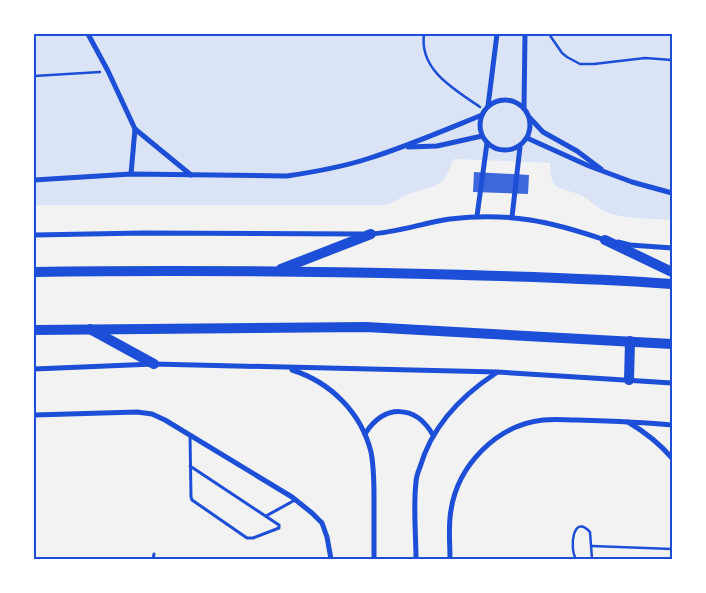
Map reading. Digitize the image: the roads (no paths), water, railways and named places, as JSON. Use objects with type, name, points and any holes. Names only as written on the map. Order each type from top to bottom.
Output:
[{"type":"main road","points":[[278,271],[371,234]]},
{"type":"main road","points":[[605,240],[672,272]]},
{"type":"main road","points":[[34,272],[148,270],[278,271],[523,277],[672,284]]},
{"type":"main road","points":[[34,330],[366,327],[672,344]]},
{"type":"main road","points":[[89,329],[154,364]]},
{"type":"main road","points":[[629,380],[630,341]]},
{"type":"street","points":[[88,34],[108,71],[135,129],[191,175]]},
{"type":"street","points":[[497,34],[485,111],[480,122],[482,136],[487,143],[499,150],[513,150],[528,138],[530,118]]},
{"type":"street","points":[[524,108],[525,34]]},
{"type":"street","points":[[34,180],[131,174],[287,176],[312,172],[352,163],[402,147],[485,111],[502,100],[518,103],[543,132],[577,151],[603,171]]},
{"type":"street","points":[[131,174],[135,129]]},
{"type":"street","points":[[402,147],[437,146],[482,136]]},
{"type":"street","points":[[528,138],[589,166],[632,182],[672,193]]},
{"type":"street","points":[[476,216],[487,143]]},
{"type":"street","points":[[512,217],[520,146]]},
{"type":"street","points":[[34,235],[143,232],[371,234],[476,216],[512,217],[548,222],[605,240],[630,245],[672,248]]},
{"type":"street","points":[[34,369],[154,364],[497,372],[672,383]]},
{"type":"street","points":[[284,368],[305,374],[324,384],[341,398],[355,415],[365,434],[371,451],[374,469],[374,559]]},
{"type":"street","points":[[416,559],[416,480],[424,454],[433,435],[461,399],[478,384],[497,372]]},
{"type":"street","points":[[34,415],[137,412],[152,414],[165,420],[312,512],[322,524],[332,559]]},
{"type":"street","points":[[365,434],[381,416],[393,412],[406,412],[417,416],[427,424],[433,435]]},
{"type":"street","points":[[450,559],[450,526],[455,492],[471,463],[482,450],[496,439],[518,427],[543,420],[626,421],[672,425]]},
{"type":"street","points":[[626,421],[648,435],[672,458]]},
{"type":"lane","points":[[190,435],[190,466],[192,500],[250,539],[279,528],[279,525],[190,466]]},
{"type":"lane","points":[[266,516],[295,500]]},
{"type":"lane","points":[[153,559],[154,554]]}]
